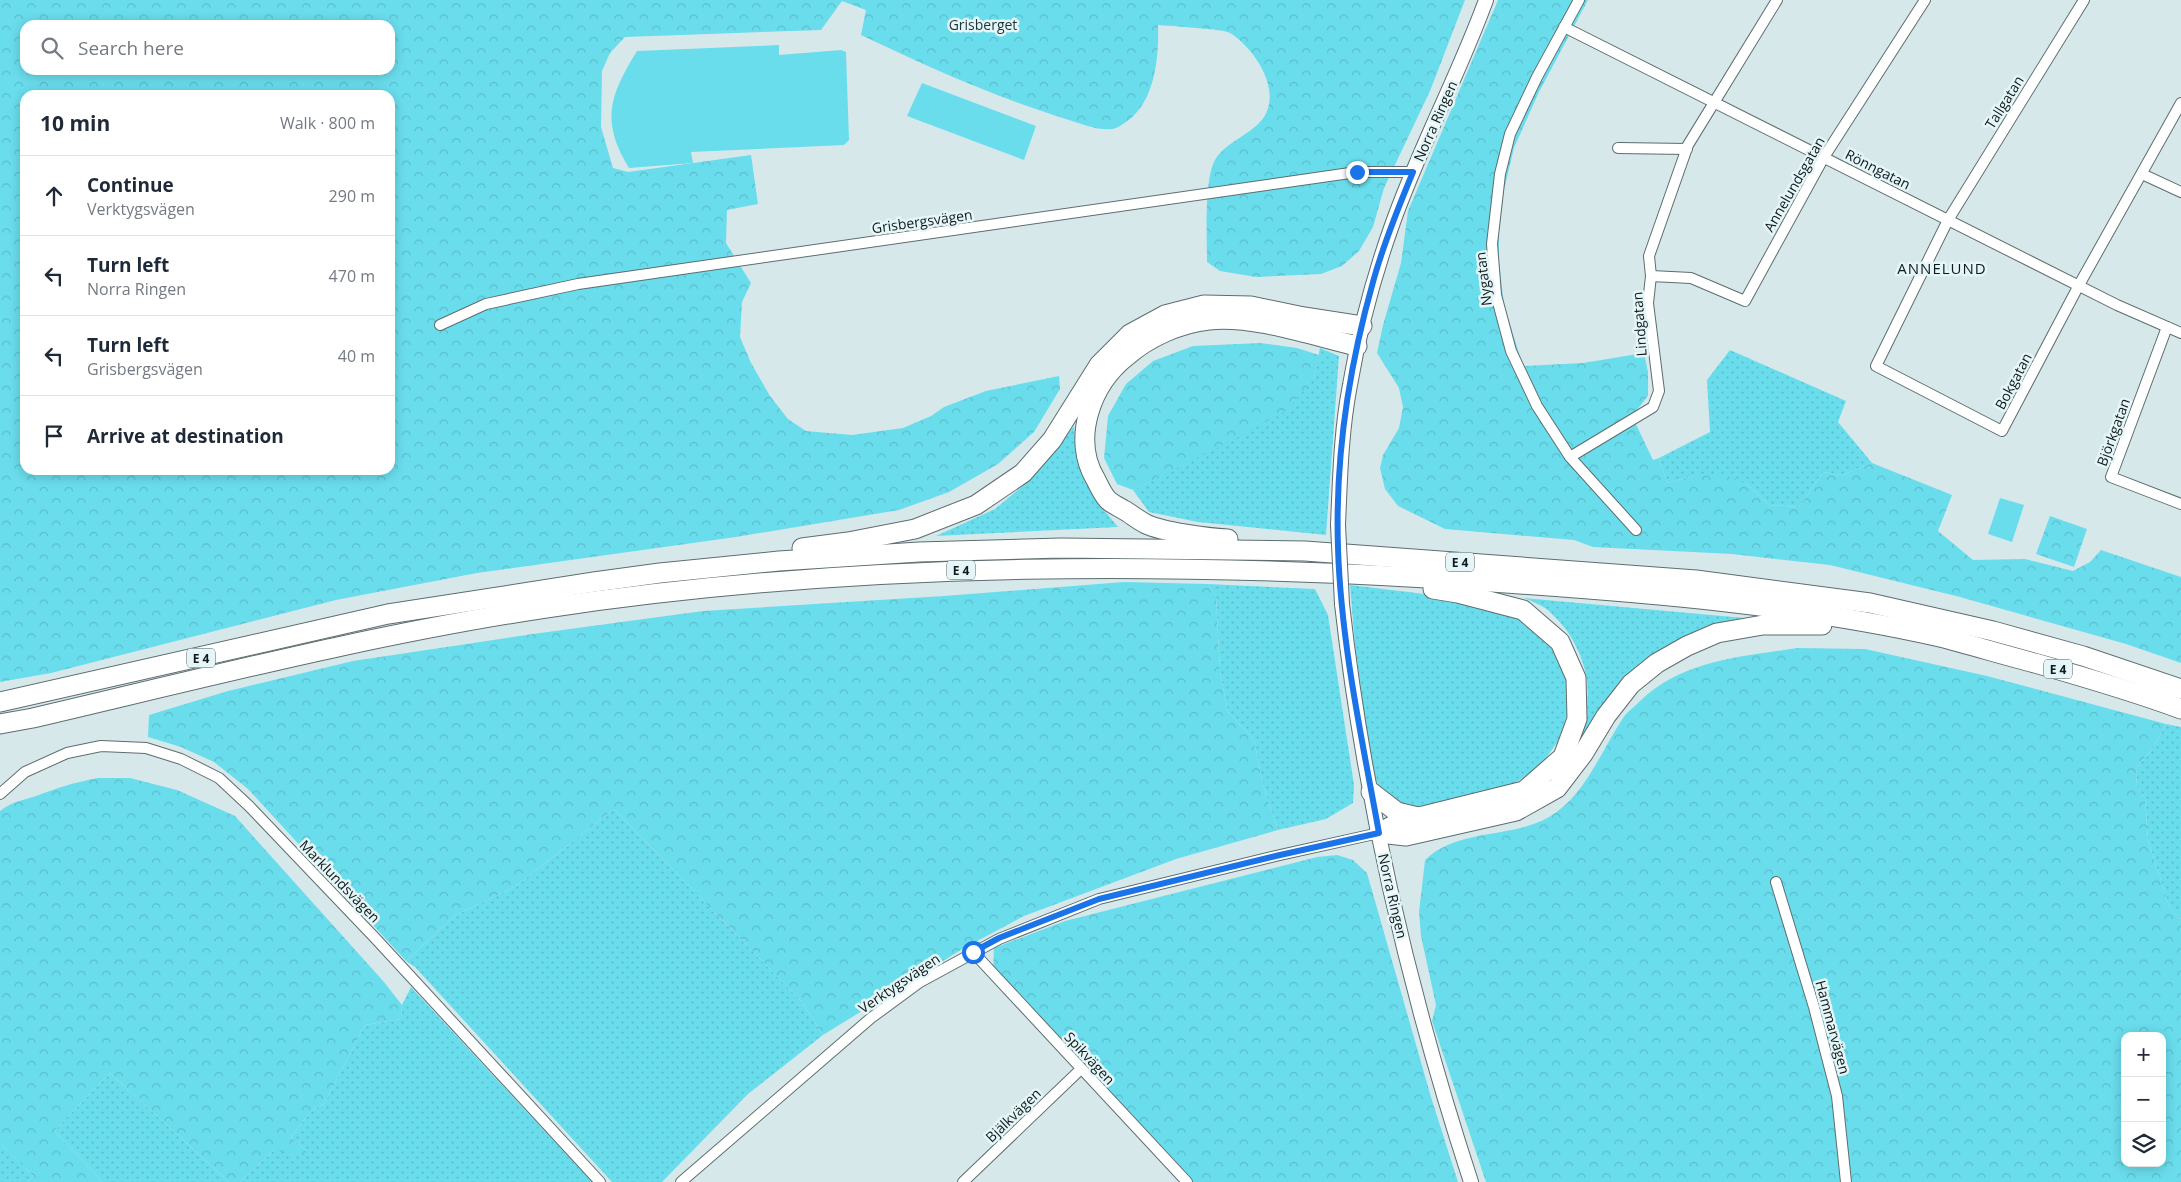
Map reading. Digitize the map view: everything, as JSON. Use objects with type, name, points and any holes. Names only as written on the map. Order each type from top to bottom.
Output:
[{"type":"highway","name":"E 4","points":[[725,566],[789,550],[848,542],[915,529],[976,505],[1023,473],[1052,440],[1099,365],[1130,334],[1165,315],[1204,305],[1251,306],[1362,326]]},
{"type":"highway","name":"E 4","points":[[1305,551],[1266,540],[1208,538],[1147,524],[1108,500],[1090,471],[1084,449],[1084,428],[1097,394],[1125,357],[1143,344],[1188,324],[1210,320],[1245,321],[1358,346]]},
{"type":"highway","name":"E 4","points":[[0,702],[388,614],[603,581],[779,561],[919,552],[1061,548],[1305,551],[1696,580],[1870,603],[1993,631],[2082,656],[2181,689]]},
{"type":"highway","name":"E 4","points":[[0,724],[33,718],[329,648],[436,626],[549,608],[662,593],[811,579],[936,571],[1066,568],[1369,575],[1607,590],[1759,605],[1933,636],[2095,680],[2181,709]]},
{"type":"highway","name":"E 4","points":[[1369,575],[1396,584],[1458,593],[1523,610],[1560,642],[1576,678],[1577,719],[1563,757],[1524,791],[1399,822],[1379,833]]},
{"type":"highway","name":"E 4","points":[[1379,833],[1406,836],[1516,811],[1557,788],[1583,754],[1606,716],[1631,684],[1657,662],[1717,633],[1763,625],[1814,624],[1933,636]]},
{"type":"highway","points":[[1371,792],[1397,812],[1415,815],[1419,818]]},
{"type":"main road","name":"Norra Ringen","points":[[1471,1182],[1446,1105],[1390,888],[1371,792],[1342,604],[1338,525],[1348,396],[1373,282],[1413,172],[1486,0]]},
{"type":"street","name":"Nygatan","points":[[1579,0],[1510,134],[1500,174],[1492,244],[1496,295],[1511,351],[1537,406],[1570,457],[1636,530]]},
{"type":"street","name":"Lindgatan","points":[[1570,457],[1653,407],[1659,391],[1648,303],[1651,276],[1649,256],[1687,149],[1777,0]]},
{"type":"street","name":"Annelundsgatan","points":[[1651,276],[1691,278],[1744,302],[1824,157],[1925,0]]},
{"type":"street","name":"Tallgatan","points":[[1948,220],[2084,0]]},
{"type":"street","name":"Rönngatan","points":[[1564,27],[2079,285],[2181,333]]},
{"type":"street","name":"Bokgatan","points":[[1948,220],[1876,366],[2002,431],[2079,285],[2181,103]]},
{"type":"street","points":[[1618,148],[1687,149]]},
{"type":"street","name":"Grisbergsvägen","points":[[440,325],[486,304],[578,284],[1357,172],[1413,172]]},
{"type":"street","points":[[2142,174],[2181,192]]},
{"type":"street","name":"Björkgatan","points":[[2167,327],[2111,477],[2181,504]]},
{"type":"street","name":"Marklundsvägen","points":[[0,794],[25,772],[67,753],[101,746],[146,748],[181,759],[219,778],[249,806],[376,939],[600,1182]]},
{"type":"street","name":"Verktygsvägen","points":[[681,1182],[871,1018],[920,982],[999,938],[1099,899],[1379,833]]},
{"type":"street","name":"Hammarvägen","points":[[1776,882],[1814,1007],[1837,1096],[1846,1182]]},
{"type":"street","name":"Spikvägen","points":[[973,952],[1187,1182]]},
{"type":"street","name":"Bjälkvägen","points":[[963,1182],[1082,1069]]},
{"type":"green space","name":"Grisberget","points":[[0,0],[1465,0],[1430,91],[1384,188],[1373,227],[1359,251],[1342,266],[1321,274],[1256,277],[1220,271],[1207,262],[1207,209],[1211,169],[1215,160],[1225,148],[1259,123],[1269,106],[1270,94],[1263,70],[1248,49],[1230,33],[1208,29],[1158,25],[1156,66],[1148,93],[1134,116],[1113,129],[1085,125],[989,92],[861,35],[866,10],[842,1],[821,30],[625,37],[610,53],[602,71],[601,127],[613,168],[628,172],[751,155],[758,204],[727,210],[726,243],[751,283],[742,302],[740,337],[751,363],[770,396],[788,419],[806,431],[852,435],[903,428],[931,416],[944,407],[986,391],[1059,376],[1060,389],[1034,432],[998,464],[949,492],[899,510],[736,537],[477,573],[336,600],[51,673],[0,682]]},
{"type":"green space","points":[[1498,0],[1588,0],[1539,92],[1514,148],[1504,190],[1499,232],[1499,261],[1504,305],[1523,366],[1583,363],[1644,353],[1648,372],[1648,396],[1632,416],[1653,460],[1659,458],[1667,483],[1694,476],[1723,474],[1747,484],[1769,505],[1799,507],[1823,472],[1842,475],[1872,463],[1952,495],[1938,531],[1973,560],[2025,559],[2073,571],[2090,562],[2101,550],[2181,577],[2181,663],[2126,644],[1960,597],[1830,565],[1732,554],[1593,547],[1574,540],[1445,529],[1398,506],[1385,489],[1380,468],[1383,455],[1399,428],[1403,407],[1399,388],[1377,353],[1401,263],[1408,211]]},
{"type":"green space","points":[[779,45],[779,55],[841,50],[846,52],[849,140],[844,145],[691,152],[693,163],[629,168],[614,136],[612,108],[620,81],[637,51]]},
{"type":"green space","points":[[922,83],[1036,126],[1024,160],[907,116]]},
{"type":"green space","points":[[1260,343],[1297,348],[1319,355],[1314,378],[1287,410],[1229,442],[1133,490],[1117,484],[1104,458],[1108,416],[1126,384],[1153,361],[1193,346]]},
{"type":"green space","points":[[1320,348],[1339,356],[1326,535],[1198,522],[1149,512],[1133,490],[1166,473],[1314,378]]},
{"type":"green space","points":[[1730,350],[1846,401],[1838,422],[1872,463],[1842,475],[1823,472],[1799,507],[1769,505],[1747,484],[1694,476],[1667,483],[1659,458],[1710,432],[1707,380]]},
{"type":"green space","points":[[1074,426],[1076,452],[1094,498],[1118,527],[936,536],[995,509],[1032,478]]},
{"type":"green space","points":[[2000,498],[2024,505],[2012,542],[1988,534]]},
{"type":"green space","points":[[2050,516],[2087,529],[2074,567],[2036,554]]},
{"type":"green space","points":[[1124,582],[1208,584],[1216,596],[1220,672],[1228,712],[1254,740],[1263,785],[1278,830],[1176,859],[1024,916],[964,948],[823,1035],[801,1001],[614,809],[516,886],[454,916],[406,961],[248,789],[214,762],[181,747],[148,737],[149,715],[228,691],[353,661],[703,611],[944,596]]},
{"type":"green space","points":[[1208,584],[1315,589],[1328,615],[1354,785],[1353,803],[1326,819],[1278,830],[1263,785],[1254,740],[1228,712],[1220,672],[1216,596]]},
{"type":"green space","points":[[1350,585],[1433,595],[1470,603],[1529,623],[1554,651],[1567,676],[1568,712],[1558,741],[1542,764],[1514,784],[1466,798],[1416,807],[1395,804],[1385,798],[1375,778],[1366,727],[1355,645]]},
{"type":"green space","points":[[1524,598],[1755,619],[1715,626],[1602,708],[1580,738],[1588,697],[1582,660],[1569,634],[1558,620],[1545,608]]},
{"type":"green space","points":[[1797,648],[1865,649],[1987,676],[2166,724],[2153,748],[2140,763],[2136,772],[2137,787],[2145,798],[2148,840],[2170,909],[2181,919],[2181,1182],[1486,1182],[1432,1021],[1436,1005],[1421,936],[1419,912],[1425,860],[1438,850],[1453,843],[1534,824],[1549,817],[1573,797],[1591,772],[1625,716],[1639,702],[1656,688],[1674,677],[1693,669],[1734,658]]},
{"type":"green space","points":[[2166,724],[2181,727],[2181,919],[2170,909],[2148,840],[2145,798],[2137,787],[2136,772],[2140,763],[2153,748]]},
{"type":"green space","points":[[98,778],[130,778],[177,790],[235,816],[384,982],[402,1005],[401,1019],[365,1025],[324,1104],[312,1110],[291,1137],[307,1152],[302,1157],[274,1150],[240,1182],[229,1182],[110,1073],[54,1131],[103,1182],[28,1182],[33,1176],[0,1143],[0,811],[8,805],[82,781]]},
{"type":"green space","points":[[614,809],[801,1001],[823,1035],[748,1094],[662,1182],[612,1182],[415,967],[406,961],[454,916],[516,886]]},
{"type":"green space","points":[[1337,855],[1353,860],[1367,873],[1431,1097],[1458,1182],[1192,1182],[993,971],[994,948],[1065,921],[1317,857]]},
{"type":"green space","points":[[411,987],[592,1182],[240,1182],[274,1150],[307,1152],[291,1137],[312,1110],[324,1104],[365,1025],[401,1019],[402,1005]]},
{"type":"green space","points":[[110,1073],[229,1182],[103,1182],[54,1131]]},
{"type":"green space","points":[[0,1143],[33,1176],[28,1182],[0,1182]]},
{"type":"district","name":"ANNELUND","points":[[1942,268]]},
{"type":"route","points":[[973,952],[999,938],[1099,899],[1379,833],[1346,636],[1342,604],[1338,525],[1341,467],[1349,387],[1373,282],[1413,172],[1357,172]]}]
